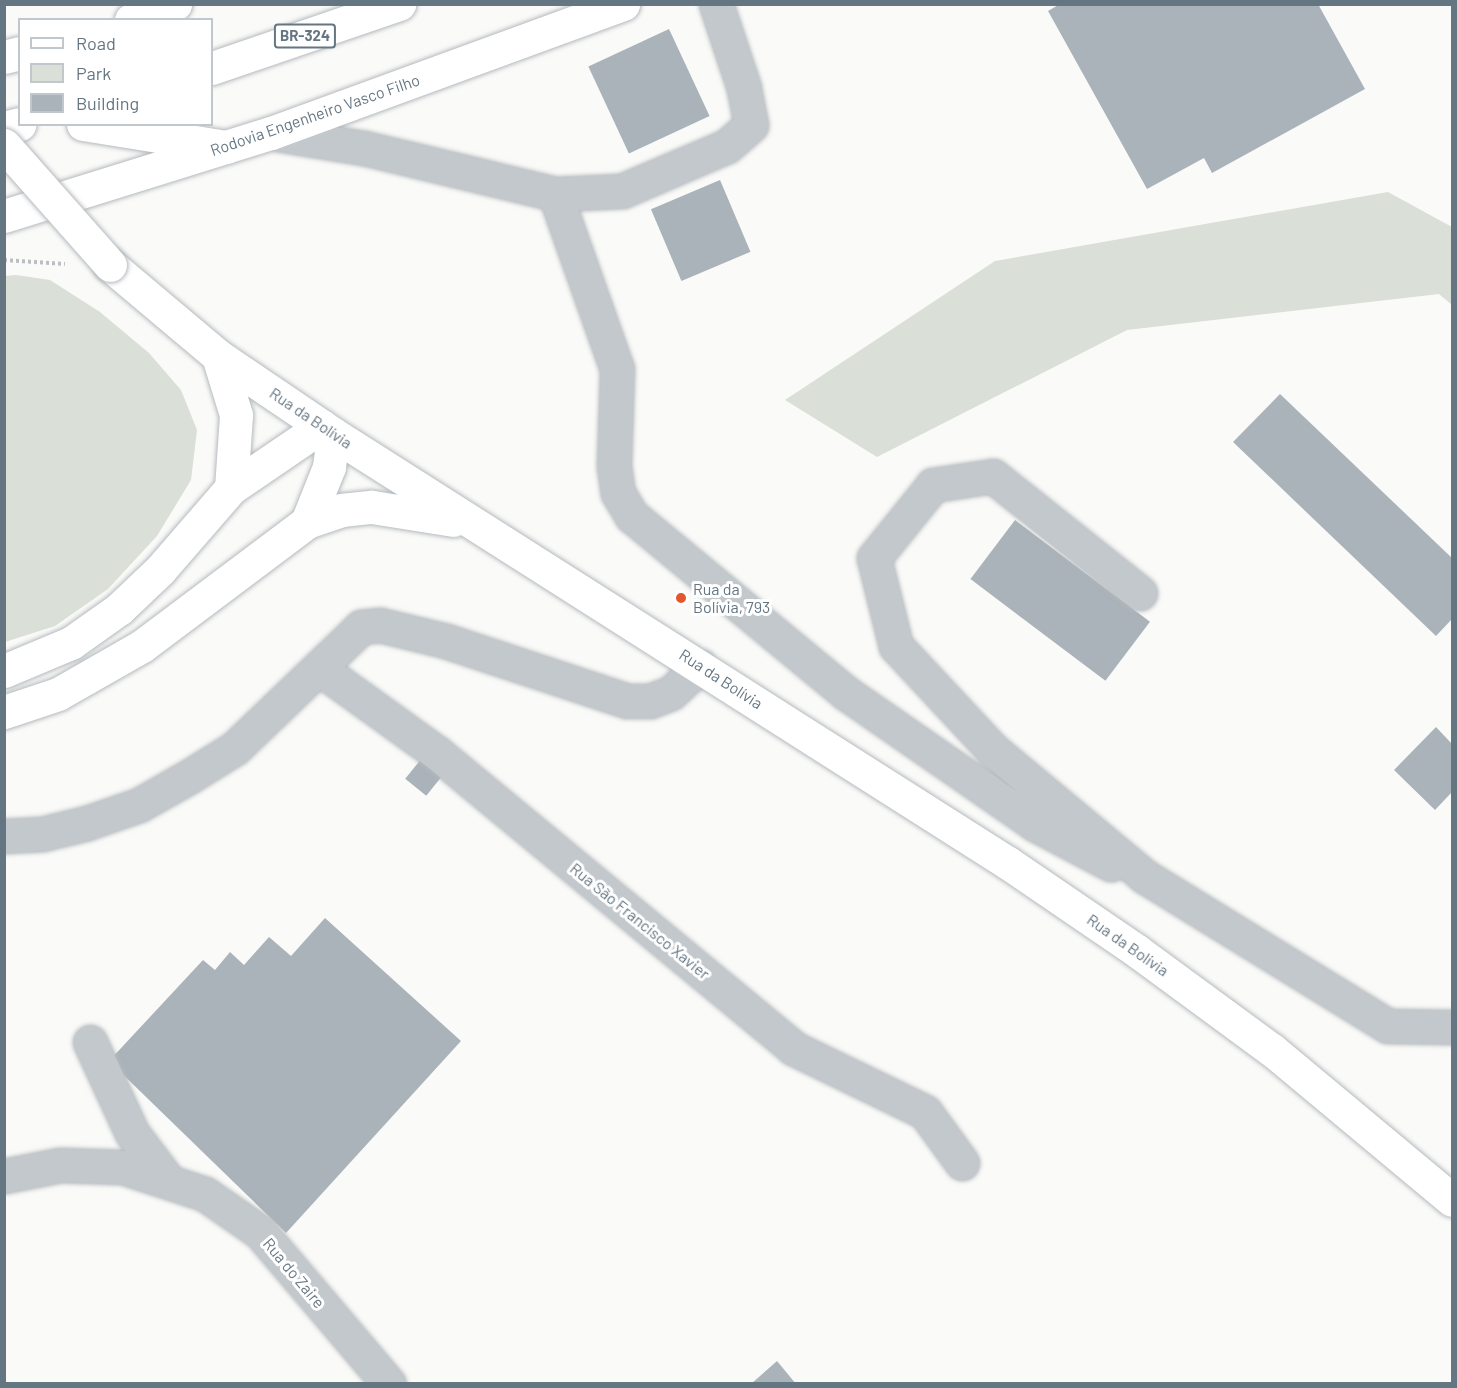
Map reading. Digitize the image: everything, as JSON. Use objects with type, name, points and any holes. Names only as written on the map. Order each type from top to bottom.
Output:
[{"type":"main road","points":[[136,18],[175,4]]},
{"type":"main road","name":"BR-324","points":[[213,68],[399,4]]},
{"type":"main road","name":"Rodovia Engenheiro Vasco Filho","points":[[4,216],[271,133],[623,4]]},
{"type":"main road","points":[[95,126],[226,147]]},
{"type":"main road","name":"Rua da Bolívia","points":[[4,145],[110,265],[218,356],[328,430],[700,666],[1137,951],[1272,1050],[1452,1200]]},
{"type":"main road","points":[[218,356],[236,415],[231,488]]},
{"type":"main road","points":[[4,671],[62,648],[119,609],[160,570],[231,488],[328,430],[329,467],[307,522]]},
{"type":"main road","points":[[4,712],[58,694],[142,646],[307,522],[341,510],[408,509],[497,537]]},
{"type":"street","points":[[271,133],[364,148],[555,194],[622,191],[727,146],[751,125],[716,4]]},
{"type":"street","points":[[555,194],[617,369],[614,466],[618,493],[632,516],[846,693],[1035,824],[1097,859],[1144,876]]},
{"type":"street","points":[[1140,593],[993,476],[933,485],[874,558],[896,646],[993,750],[1144,876],[1388,1026],[1452,1027]]},
{"type":"street","points":[[4,836],[42,834],[139,805],[236,748],[319,668],[352,631],[371,625],[446,641],[627,701],[650,701],[671,693],[700,666]]},
{"type":"street","name":"Rua São Francisco Xavier","points":[[319,668],[437,753],[793,1048],[925,1112],[962,1163]]},
{"type":"street","points":[[90,1042],[132,1133],[166,1178]]},
{"type":"street","name":"Rua do Zaire","points":[[4,1176],[70,1166],[123,1167],[166,1178],[205,1194],[260,1232],[389,1383]]},
{"type":"path","points":[[4,260],[75,267]]},
{"type":"green space","points":[[1388,192],[1452,227],[1452,305],[1439,294],[1127,330],[877,457],[785,400],[995,261]]},
{"type":"green space","points":[[16,275],[50,280],[100,312],[149,353],[181,390],[197,430],[191,480],[157,536],[108,589],[55,626],[5,642],[4,276]]},
{"type":"building","points":[[1060,4],[1318,4],[1365,89],[1212,173],[1204,158],[1147,189],[1048,11]]},
{"type":"building","points":[[669,29],[710,116],[629,154],[588,67]]},
{"type":"building","points":[[720,180],[750,252],[681,281],[651,209]]},
{"type":"building","points":[[1280,394],[1452,558],[1452,619],[1436,636],[1233,442]]},
{"type":"building","points":[[1015,520],[1150,622],[1105,681],[970,579]]},
{"type":"building","points":[[1436,727],[1452,744],[1452,792],[1435,810],[1394,770]]},
{"type":"building","points":[[426,753],[447,770],[426,796],[405,779]]},
{"type":"building","points":[[325,918],[461,1041],[286,1233],[109,1061],[203,960],[215,970],[230,952],[244,965],[269,937],[291,956]]},
{"type":"building","points":[[777,1361],[796,1384],[751,1384]]},
{"type":"place","name":"Rua da Bolívia, 793","points":[[681,598]]}]
